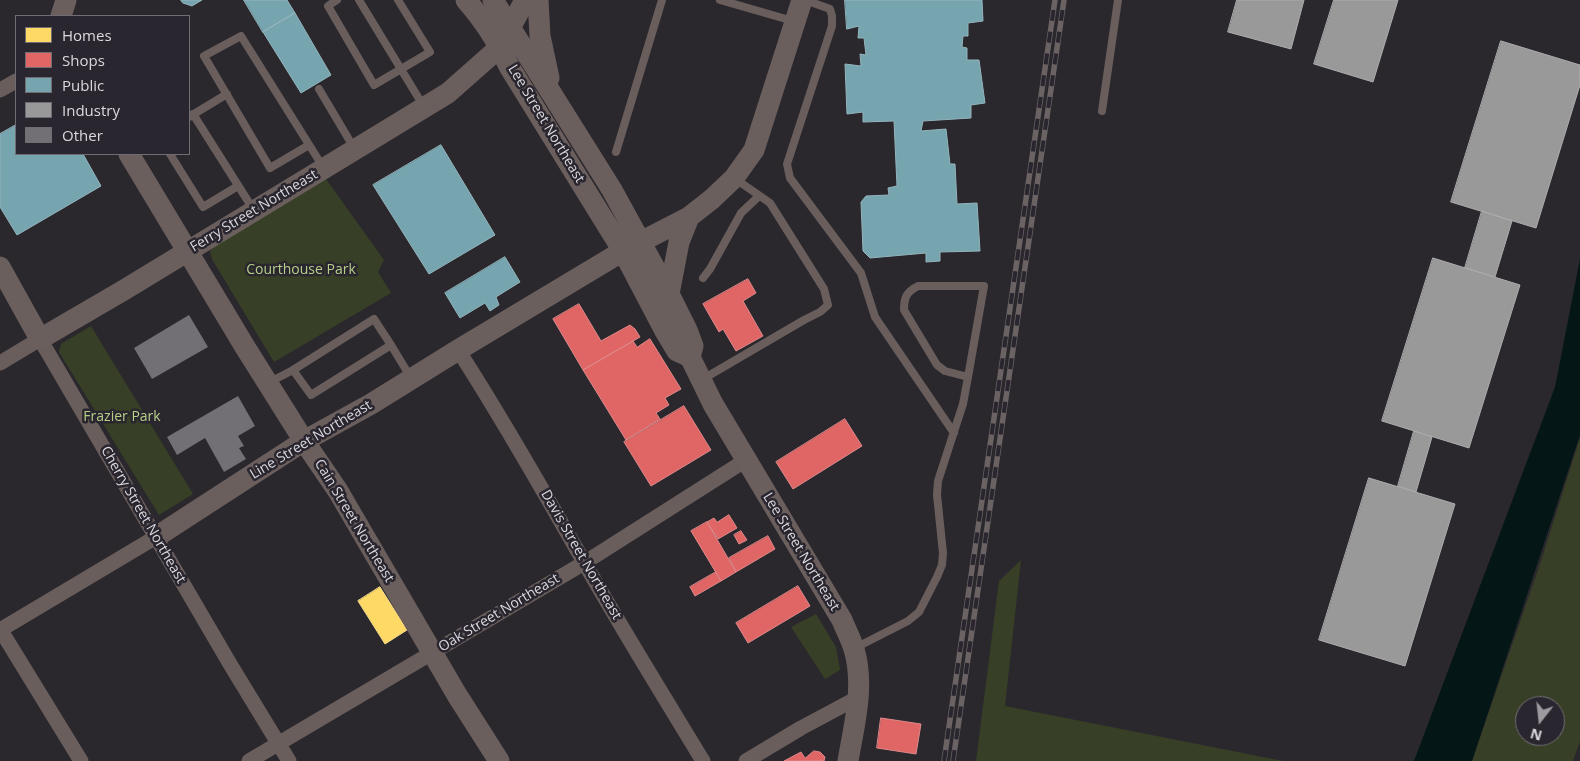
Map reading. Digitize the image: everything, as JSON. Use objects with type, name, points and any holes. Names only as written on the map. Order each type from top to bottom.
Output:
[{"type":"street","points":[[61,15],[66,0]]},
{"type":"street","name":"Lee Street Northeast","points":[[466,0],[483,20],[500,47],[510,68],[632,246],[669,294],[693,346],[690,357]]},
{"type":"street","name":"Lee Street Northeast","points":[[493,0],[612,190],[665,331],[677,351],[690,357],[713,404],[842,620],[854,649],[859,697],[848,761]]},
{"type":"street","name":"Ferry Street Northeast","points":[[0,363],[425,108],[458,86],[500,47],[525,0]]},
{"type":"street","points":[[538,0],[540,36],[553,93]]},
{"type":"street","name":"Line Street Northeast","points":[[0,629],[156,537],[304,441],[371,404],[632,246],[689,217],[712,199],[734,178],[754,150],[803,0]]},
{"type":"street","points":[[0,90],[15,82]]},
{"type":"street","name":"Cain Street Northeast","points":[[130,155],[186,251],[304,441],[338,492],[499,761]]},
{"type":"street","points":[[669,294],[679,242],[689,217]]},
{"type":"street","name":"Cherry Street Northeast","points":[[0,267],[230,664],[289,761]]},
{"type":"street","name":"Davis Street Northeast","points":[[458,350],[542,488],[584,563],[702,761]]},
{"type":"street","name":"Oak Street Northeast","points":[[249,761],[584,563],[671,510],[746,460]]},
{"type":"street","points":[[0,629],[81,761]]},
{"type":"street","points":[[746,761],[801,728],[859,697]]},
{"type":"lane","points":[[336,0],[328,6],[374,85],[430,52],[398,0]]},
{"type":"lane","points":[[359,0],[425,108]]},
{"type":"lane","points":[[616,152],[662,0]]},
{"type":"lane","points":[[720,0],[795,22]]},
{"type":"lane","points":[[803,0],[830,8],[832,26],[787,164],[790,178],[861,273],[875,317],[954,433]]},
{"type":"lane","points":[[1102,111],[1118,0]]},
{"type":"lane","points":[[309,145],[270,168],[204,56],[241,36],[324,168]]},
{"type":"lane","points":[[319,89],[355,149]]},
{"type":"lane","points":[[226,94],[191,115],[254,211]]},
{"type":"lane","points":[[171,155],[203,207],[238,186]]},
{"type":"lane","points":[[702,380],[820,312],[828,304],[824,289],[770,203],[734,178]]},
{"type":"lane","points":[[703,278],[710,269],[741,213],[759,196]]},
{"type":"lane","points":[[854,649],[914,617],[919,612],[938,577],[943,553],[937,495],[938,481],[963,404],[968,377],[984,286],[918,286],[910,290],[904,300],[904,310],[938,365],[945,371],[968,377]]},
{"type":"lane","points":[[268,383],[293,370],[374,319],[412,379]]},
{"type":"lane","points":[[293,370],[311,394],[391,346]]},
{"type":"green space","name":"Courthouse Park","points":[[326,179],[384,260],[378,272],[391,293],[274,362],[212,259],[210,251],[217,244]]},
{"type":"green space","name":"Frazier Park","points":[[91,326],[193,494],[159,515],[59,352],[61,344]]},
{"type":"green space","points":[[1580,438],[1580,741],[1573,761],[1472,761],[1540,564]]},
{"type":"green space","points":[[1021,560],[1005,706],[1283,761],[976,761],[999,581]]},
{"type":"green space","points":[[816,614],[836,647],[840,670],[825,679],[791,627]]},
{"type":"shaded area","points":[[1580,259],[1580,435],[1472,761],[1414,761],[1555,387]]},
{"type":"building: Homes","points":[[380,587],[407,630],[385,644],[358,601]]},
{"type":"building: Shops","points":[[748,279],[756,293],[743,301],[763,336],[736,351],[723,329],[719,332],[703,304]]},
{"type":"building: Shops","points":[[579,304],[601,341],[630,325],[640,337],[583,370],[553,319]]},
{"type":"building: Shops","points":[[650,339],[681,389],[665,398],[669,405],[656,413],[660,419],[626,440],[583,370],[633,341],[637,347]]},
{"type":"building: Shops","points":[[684,406],[711,450],[651,486],[624,442]]},
{"type":"building: Shops","points":[[845,419],[862,446],[793,489],[776,462]]},
{"type":"building: Shops","points":[[729,515],[737,528],[718,539],[707,522],[714,518],[717,522]]},
{"type":"building: Shops","points":[[707,522],[736,572],[721,581],[691,531]]},
{"type":"building: Shops","points":[[741,531],[747,540],[739,544],[734,535]]},
{"type":"building: Shops","points":[[768,536],[775,549],[736,572],[729,558]]},
{"type":"building: Shops","points":[[716,572],[721,581],[695,596],[690,587]]},
{"type":"building: Shops","points":[[798,586],[810,606],[748,643],[736,623]]},
{"type":"building: Shops","points":[[881,718],[921,724],[916,754],[877,748]]},
{"type":"building: Shops","points":[[814,751],[820,752],[825,757],[824,761],[784,761],[801,752],[805,758]]},
{"type":"building: Public","points":[[181,0],[202,0],[192,6],[183,3]]},
{"type":"building: Public","points":[[244,0],[287,0],[295,13],[263,32]]},
{"type":"building: Public","points":[[845,0],[982,0],[983,21],[968,23],[968,36],[963,36],[962,47],[967,48],[967,60],[979,60],[985,103],[971,105],[971,118],[923,121],[921,131],[946,129],[950,164],[955,164],[957,204],[977,203],[980,251],[940,252],[940,261],[926,262],[926,253],[870,258],[863,251],[861,202],[866,196],[889,195],[888,188],[897,186],[894,121],[863,122],[863,112],[847,114],[845,64],[861,66],[860,54],[866,55],[864,38],[858,38],[859,26],[847,29]]},
{"type":"building: Public","points":[[295,13],[331,75],[301,93],[263,32]]},
{"type":"building: Public","points":[[15,126],[15,155],[84,155],[101,186],[17,235],[0,207],[0,134]]},
{"type":"building: Public","points":[[441,145],[495,235],[429,274],[373,185]]},
{"type":"building: Public","points":[[505,257],[520,282],[496,297],[499,305],[490,311],[485,303],[460,318],[445,293]]},
{"type":"building: Industry","points":[[1237,0],[1304,0],[1291,49],[1228,32]]},
{"type":"building: Industry","points":[[1334,0],[1398,0],[1373,82],[1314,64]]},
{"type":"building: Industry","points":[[1501,41],[1580,65],[1580,85],[1536,228],[1451,202]]},
{"type":"building: Industry","points":[[1482,211],[1512,221],[1495,277],[1465,268]]},
{"type":"building: Industry","points":[[1433,258],[1520,285],[1469,448],[1382,421]]},
{"type":"building: Industry","points":[[1414,431],[1432,437],[1416,492],[1398,486]]},
{"type":"building: Industry","points":[[1369,478],[1455,504],[1405,666],[1319,640]]},
{"type":"building: Other","points":[[189,315],[208,347],[152,379],[134,348]]},
{"type":"building: Other","points":[[238,396],[255,426],[238,436],[244,446],[239,448],[246,459],[224,472],[205,438],[177,455],[167,437]]},
{"type":"railway","points":[[944,761],[1055,0]]},
{"type":"railway","points":[[953,761],[1064,0]]}]
